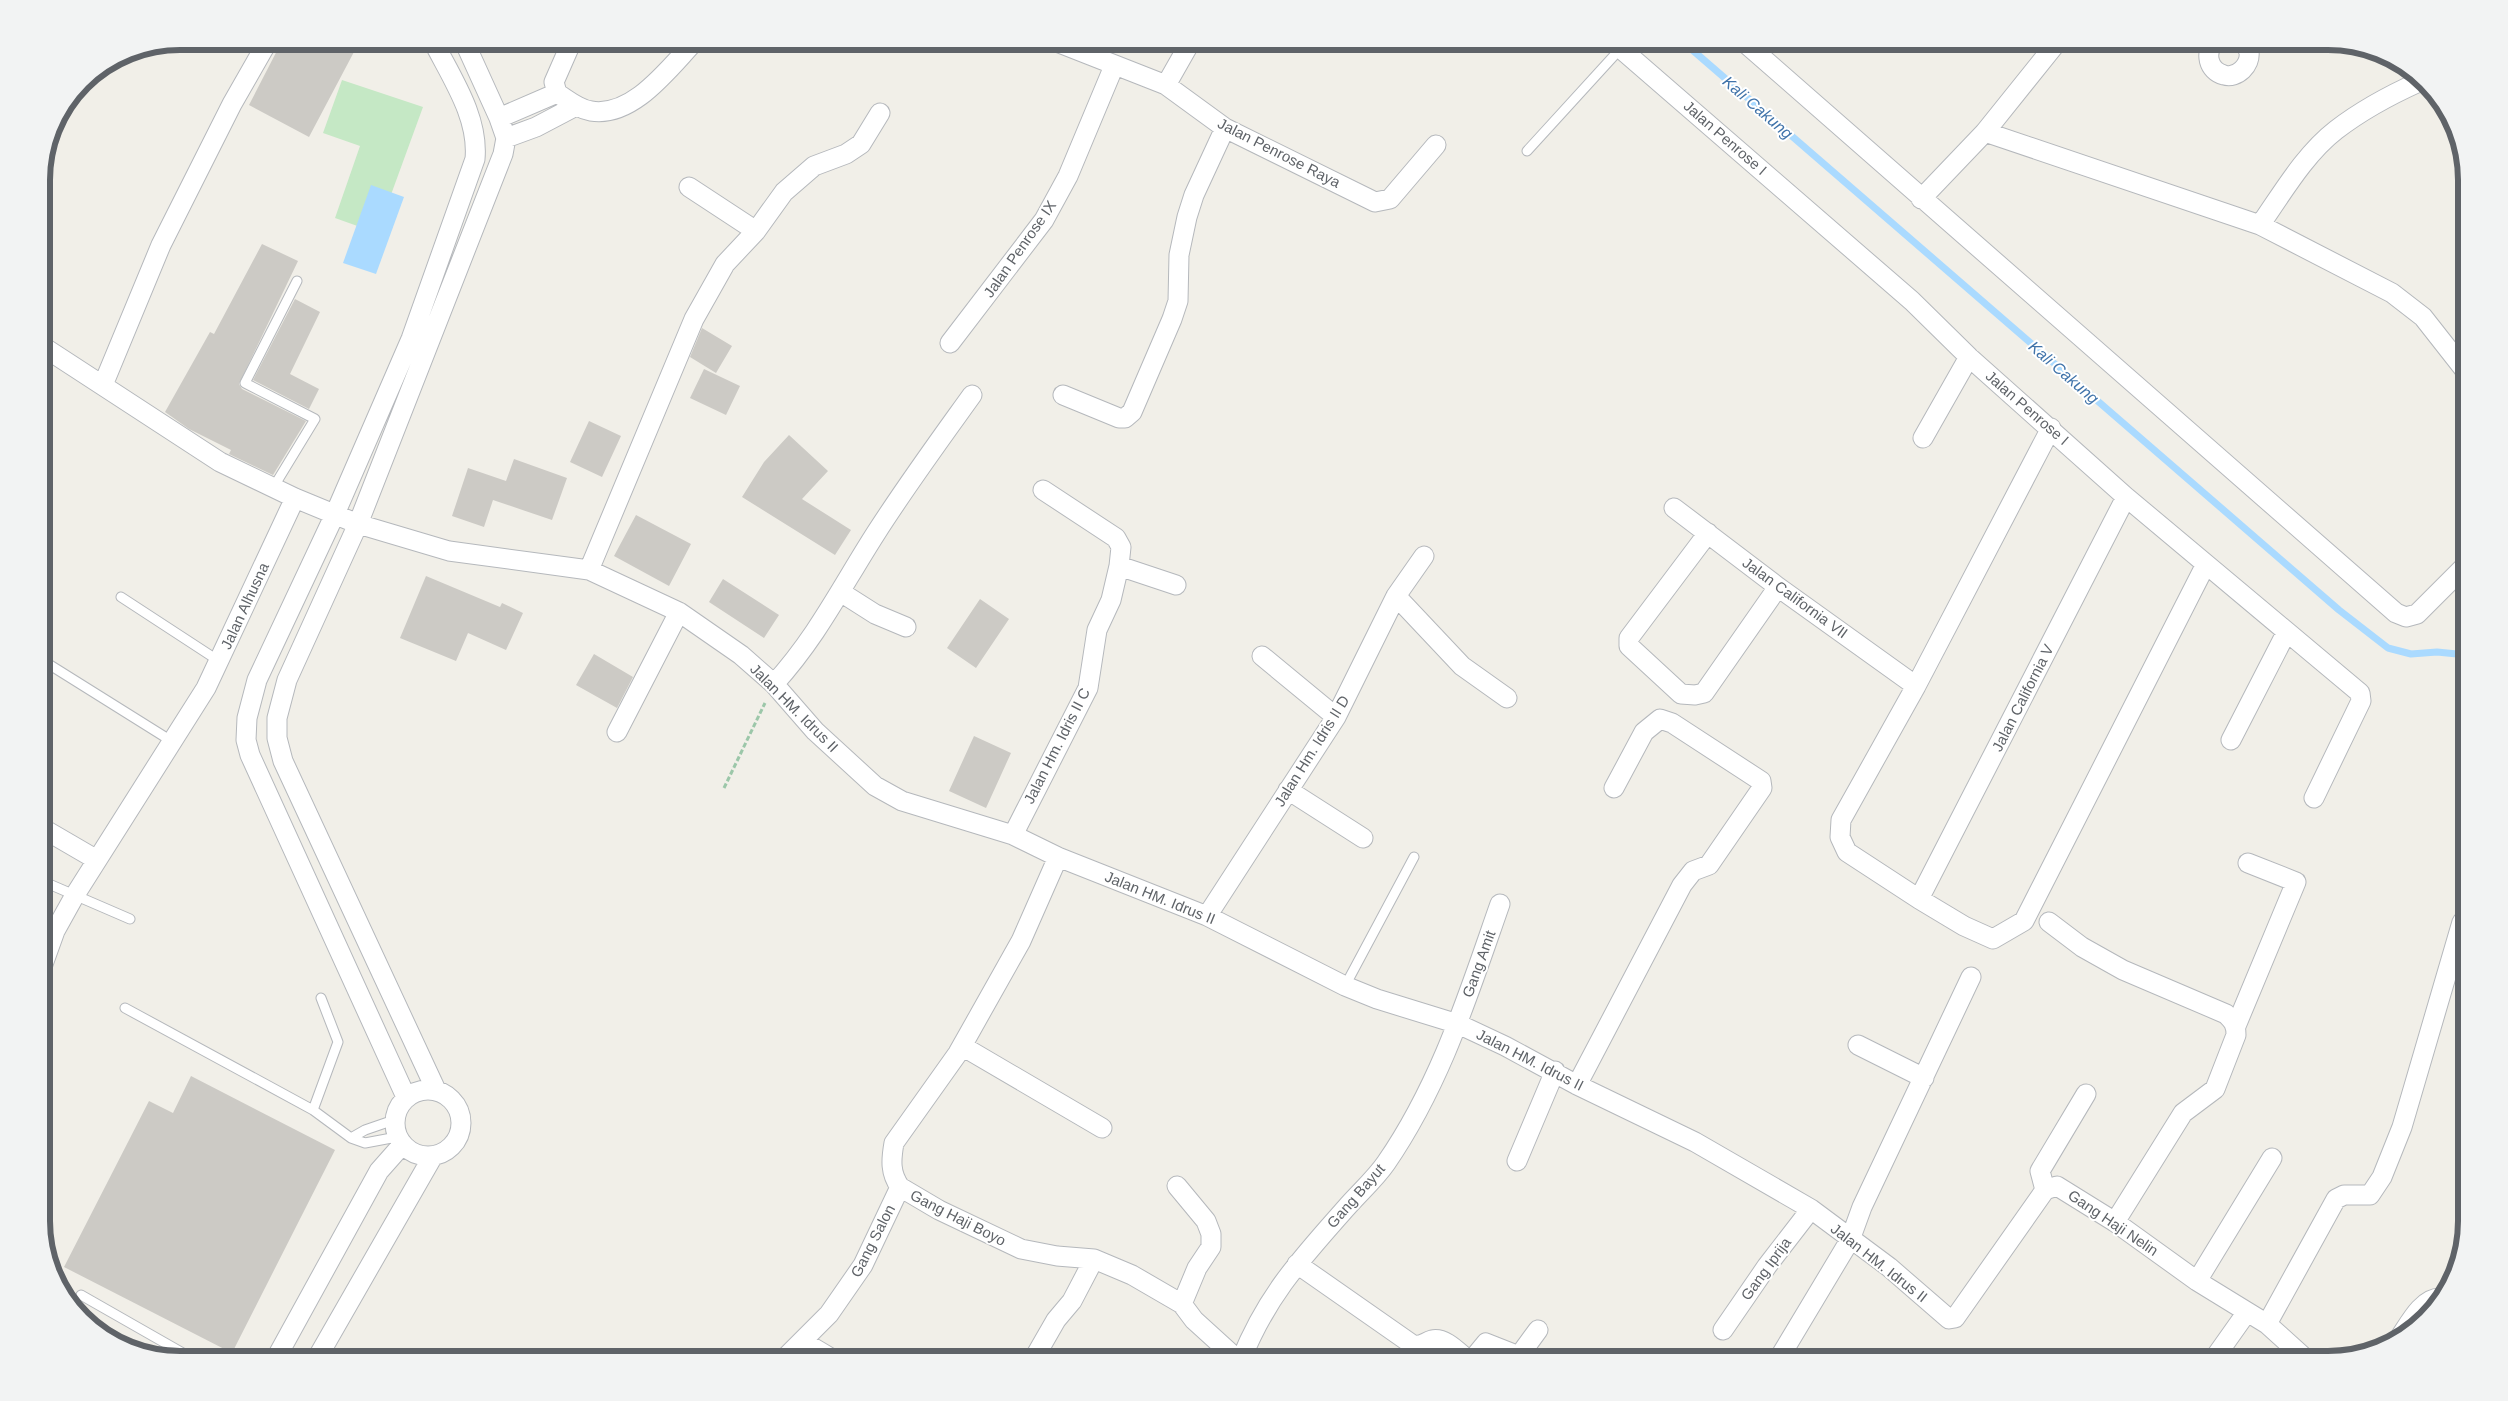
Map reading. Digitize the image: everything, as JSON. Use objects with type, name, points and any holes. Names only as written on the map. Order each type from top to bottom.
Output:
[{"type":"street","points":[[103,385],[161,245],[232,104],[263,50]]},
{"type":"street","points":[[406,1097],[250,755],[246,740],[246,718],[257,680],[335,514],[410,339],[475,159],[475,138],[467,110],[437,50]]},
{"type":"street","points":[[436,1090],[283,761],[277,738],[277,718],[287,680],[358,524],[500,164],[506,138],[468,50]]},
{"type":"street","points":[[568,50],[554,82],[557,93],[576,106],[589,111],[604,112],[640,98],[686,50]]},
{"type":"street","name":"Jalan Penrose Raya","points":[[1076,50],[1166,85],[1225,128],[1375,202],[1390,198],[1436,145]]},
{"type":"street","points":[[1166,85],[1187,50]]},
{"type":"street","name":"Jalan Penrose I","points":[[1624,50],[1912,301],[1969,357],[2051,428],[2126,497],[2360,693],[2361,701],[2314,798]]},
{"type":"street","points":[[1753,50],[2396,613],[2406,617],[2417,614],[2458,573]]},
{"type":"street","points":[[1921,199],[1985,132],[2051,50]]},
{"type":"street","points":[[2209,50],[2208,58],[2214,70],[2225,76],[2238,74],[2246,65],[2248,50]]},
{"type":"street","name":"Jalan Penrose IX","points":[[950,343],[1044,220],[1068,176],[1114,66]]},
{"type":"street","points":[[2260,225],[2297,172],[2336,130],[2384,98],[2415,84]]},
{"type":"street","points":[[499,118],[557,93]]},
{"type":"street","points":[[506,138],[536,127],[576,106]]},
{"type":"street","points":[[589,570],[694,320],[725,264],[756,231],[784,192],[814,166],[846,154],[861,144],[880,113]]},
{"type":"street","points":[[1063,395],[1119,418],[1125,418],[1132,412],[1178,301],[1179,255],[1187,217],[1194,195],[1225,128]]},
{"type":"street","points":[[1985,132],[2260,225],[2392,293],[2423,317],[2458,363]]},
{"type":"street","points":[[689,187],[756,231]]},
{"type":"street","points":[[50,351],[220,462],[295,498]]},
{"type":"street","points":[[1923,438],[1969,357]]},
{"type":"street","points":[[774,684],[800,656],[842,593],[877,533],[972,395]]},
{"type":"street","points":[[2051,428],[1916,686],[1841,820],[1840,837],[1847,852],[1964,926],[1993,939],[2024,921],[2206,564]]},
{"type":"street","name":"Jalan Hm. Idris II C","points":[[1013,835],[1088,688],[1097,630],[1111,600],[1119,566],[1121,547],[1116,538],[1043,490]]},
{"type":"street","name":"Jalan California V","points":[[1919,899],[2126,497]]},
{"type":"street","name":"Jalan HM. Idrus II","points":[[295,498],[358,524],[449,551],[589,570],[679,612],[741,655],[774,684],[815,731],[875,786],[902,801],[1013,835],[1058,857],[1208,916],[1345,986],[1458,1024],[1554,1071],[1577,1085],[1695,1142],[1811,1209],[1850,1240],[1889,1267],[1949,1319],[1955,1318],[2045,1190]]},
{"type":"street","name":"Jalan Alhusna","points":[[50,947],[74,895],[173,742],[220,661],[295,498]]},
{"type":"street","name":"Jalan California VII","points":[[1674,508],[1778,587],[1916,686]]},
{"type":"street","points":[[1708,533],[1628,638],[1629,646],[1681,694],[1694,695],[1704,692],[1778,587]]},
{"type":"street","name":"Jalan Hm. Idris II D","points":[[1208,916],[1336,717],[1396,596],[1424,556]]},
{"type":"street","points":[[1119,566],[1176,585]]},
{"type":"street","points":[[842,593],[875,614],[906,628]]},
{"type":"street","points":[[1396,596],[1462,666],[1507,698]]},
{"type":"street","points":[[617,732],[679,612]]},
{"type":"street","points":[[2231,740],[2286,632]]},
{"type":"street","points":[[1262,656],[1336,717]]},
{"type":"street","points":[[1577,1085],[1682,885],[1693,871],[1709,865],[1762,788],[1761,781],[1672,723],[1660,719],[1644,732],[1614,788]]},
{"type":"street","points":[[1288,790],[1363,838]]},
{"type":"street","points":[[50,833],[97,860]]},
{"type":"street","name":"Gang Haji Boyo","points":[[1058,857],[1021,941],[962,1046],[894,1143],[892,1159],[893,1177],[900,1187],[939,1210],[1021,1249],[1057,1256],[1094,1259],[1132,1275],[1182,1304],[1194,1320],[1230,1351]]},
{"type":"street","points":[[2115,1222],[2182,1113],[2215,1089],[2236,1034],[2236,1026],[2296,882],[2248,863]]},
{"type":"street","name":"Gang Amit","points":[[1458,1024],[1500,904]]},
{"type":"street","points":[[2049,922],[2082,947],[2114,966],[2226,1014],[2236,1026]]},
{"type":"street","points":[[2267,1324],[2336,1199],[2344,1195],[2370,1195],[2382,1177],[2402,1127],[2458,936]]},
{"type":"street","points":[[1783,1351],[1850,1240],[1862,1207],[1971,977]]},
{"type":"street","name":"Gang Bayut","points":[[1244,1351],[1268,1304],[1298,1264],[1385,1164],[1428,1093],[1458,1024]]},
{"type":"street","points":[[1858,1045],[1924,1078]]},
{"type":"street","points":[[962,1046],[1102,1128]]},
{"type":"street","points":[[1516,1161],[1554,1071]]},
{"type":"street","points":[[280,1351],[380,1171],[398,1134],[398,1107],[406,1097],[415,1092],[436,1090],[445,1095],[456,1106],[460,1120],[460,1130],[450,1147],[433,1156],[416,1155],[398,1134]]},
{"type":"street","points":[[2045,1190],[2040,1172],[2086,1094]]},
{"type":"street","points":[[321,1351],[433,1156]]},
{"type":"street","points":[[2197,1281],[2272,1158]]},
{"type":"street","points":[[1177,1186],[1206,1221],[1211,1234],[1211,1247],[1198,1268],[1182,1304]]},
{"type":"street","name":"Gang Haji Nelin","points":[[2045,1190],[2057,1186],[2115,1222],[2197,1281],[2267,1324],[2297,1351]]},
{"type":"street","name":"Gang Salon","points":[[792,1351],[829,1314],[864,1265],[900,1187]]},
{"type":"street","name":"Gang Iprija","points":[[1722,1330],[1767,1266],[1811,1209]]},
{"type":"street","points":[[1038,1351],[1056,1320],[1072,1301],[1094,1259]]},
{"type":"street","points":[[1298,1264],[1410,1351]]},
{"type":"street","points":[[2414,1318],[2423,1306],[2432,1299]]},
{"type":"street","points":[[2219,1351],[2247,1312]]},
{"type":"street","points":[[1523,1351],[1538,1330]]},
{"type":"street","points":[[1416,1351],[1431,1340],[1443,1342],[1456,1351]]},
{"type":"street","points":[[802,1341],[819,1351]]},
{"type":"street","points":[[1479,1351],[1486,1343],[1506,1351]]},
{"type":"lane","points":[[1527,151],[1612,50]]},
{"type":"lane","points":[[272,488],[314,419],[245,383],[297,281]]},
{"type":"lane","points":[[121,597],[220,661]]},
{"type":"lane","points":[[50,665],[173,742]]},
{"type":"lane","points":[[1345,986],[1414,857]]},
{"type":"lane","points":[[50,884],[130,919]]},
{"type":"lane","points":[[313,1110],[338,1042],[321,998]]},
{"type":"lane","points":[[125,1008],[313,1110],[351,1138],[365,1143],[398,1134]]},
{"type":"lane","points":[[351,1138],[365,1130],[398,1134]]},
{"type":"lane","points":[[82,1295],[179,1351]]},
{"type":"path","points":[[724,788],[774,684]]},
{"type":"green space","points":[[342,80],[423,107],[377,233],[335,218],[360,146],[323,133]]},
{"type":"water","points":[[371,185],[404,197],[376,274],[343,263]]},
{"type":"building","points":[[277,50],[355,50],[309,137],[249,105]]},
{"type":"building","points":[[262,244],[298,261],[239,384],[242,389],[306,421],[273,475],[229,454],[231,450],[189,429],[165,412],[210,332],[214,334]]},
{"type":"building","points":[[295,299],[320,312],[290,374],[319,389],[309,409],[253,380]]},
{"type":"building","points":[[702,328],[732,346],[716,373],[690,357]]},
{"type":"building","points":[[704,369],[740,386],[726,415],[690,398]]},
{"type":"building","points":[[589,421],[621,436],[602,477],[570,462]]},
{"type":"building","points":[[789,435],[828,471],[802,499],[851,530],[835,555],[742,497],[764,462]]},
{"type":"building","points":[[514,459],[567,478],[552,520],[493,500],[484,527],[452,516],[468,468],[506,481]]},
{"type":"building","points":[[636,515],[691,544],[669,586],[614,556]]},
{"type":"building","points":[[426,576],[500,607],[502,603],[523,613],[506,650],[468,633],[456,661],[400,638]]},
{"type":"building","points":[[723,579],[779,615],[764,638],[709,602]]},
{"type":"building","points":[[980,599],[1009,619],[976,668],[947,648]]},
{"type":"building","points":[[594,654],[633,677],[617,708],[576,685]]},
{"type":"building","points":[[974,736],[1011,753],[986,808],[949,791]]},
{"type":"building","points":[[191,1076],[335,1150],[233,1351],[228,1351],[64,1267],[149,1101],[173,1113]]},
{"type":"waterway","name":"Kali Cakung","points":[[1692,50],[2339,610],[2388,648],[2411,654],[2437,652],[2458,654]]}]
